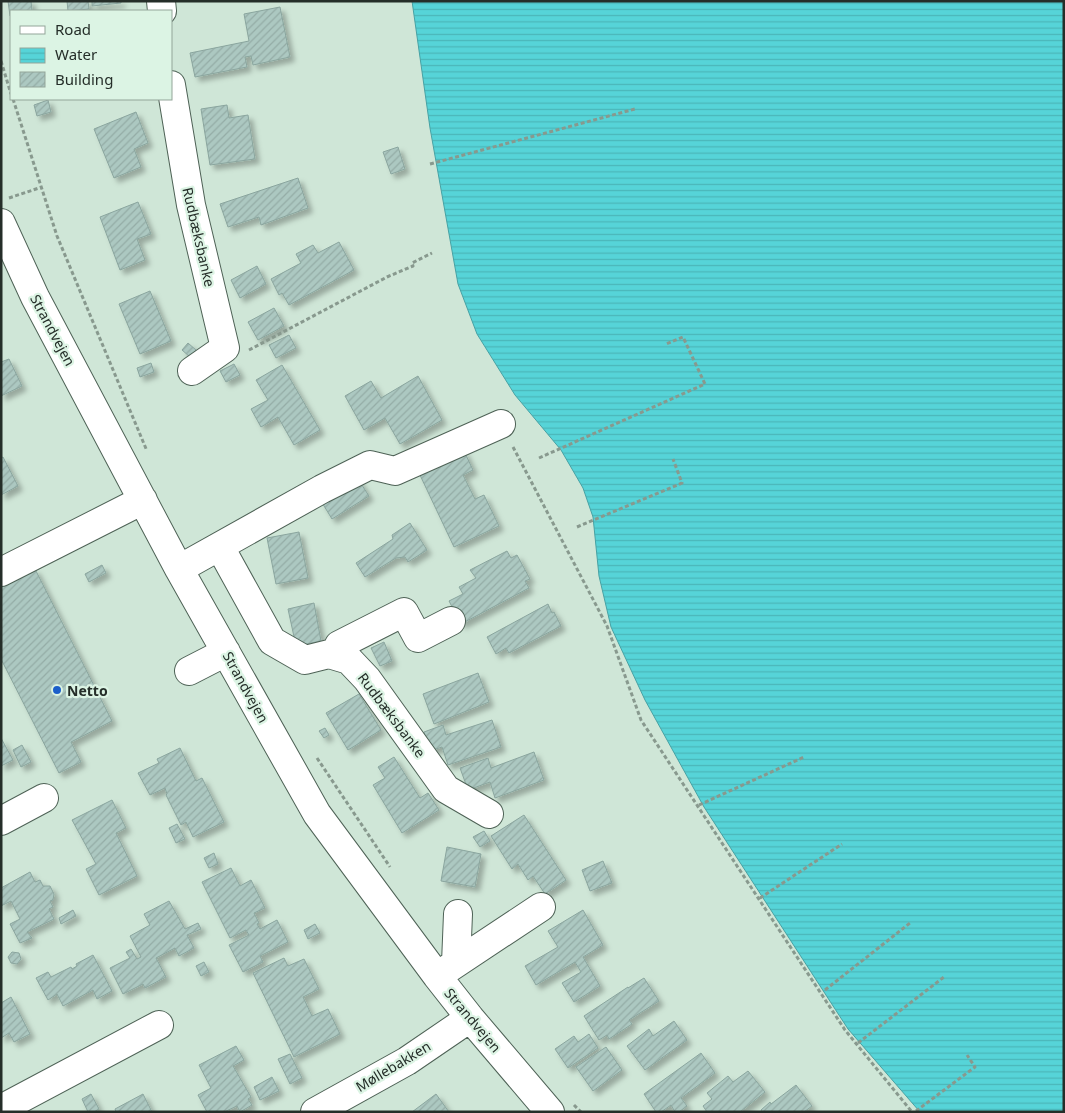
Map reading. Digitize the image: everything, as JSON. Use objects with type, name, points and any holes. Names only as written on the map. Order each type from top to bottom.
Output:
[{"type":"street","name":"Rudbæksbanke","points":[[172,91],[191,204],[224,348]]},
{"type":"street","name":"Strandvejen","points":[[1,223],[35,297],[179,569],[317,814],[447,969],[470,1018],[560,1106]]},
{"type":"street","points":[[192,371],[224,348]]},
{"type":"street","points":[[179,569],[322,489],[370,465],[395,471],[501,424]]},
{"type":"street","points":[[1,572],[143,500]]},
{"type":"street","points":[[220,547],[272,641],[305,660],[330,654],[335,655],[339,645],[404,612],[418,638],[451,621]]},
{"type":"street","points":[[189,671],[226,652]]},
{"type":"street","name":"Rudbæksbanke","points":[[335,655],[349,660],[368,679],[446,789],[489,814]]},
{"type":"street","points":[[1,820],[44,798]]},
{"type":"street","points":[[447,969],[541,907]]},
{"type":"street","points":[[447,969],[458,914]]},
{"type":"street","name":"Møllebakken","points":[[318,1111],[407,1061],[470,1018]]},
{"type":"street","points":[[1,1109],[158,1025]]},
{"type":"path","points":[[1,61],[10,91]]},
{"type":"path","points":[[13,100],[57,236],[148,452]]},
{"type":"path","points":[[430,164],[636,109]]},
{"type":"path","points":[[1,201],[42,187]]},
{"type":"path","points":[[224,348],[238,356],[413,266],[412,263],[432,253]]},
{"type":"path","points":[[539,458],[705,384],[683,337],[666,344]]},
{"type":"path","points":[[501,424],[607,626],[641,720],[845,1030],[914,1112],[975,1067],[967,1055]]},
{"type":"path","points":[[577,527],[682,483],[673,459]]},
{"type":"path","points":[[314,753],[395,873]]},
{"type":"path","points":[[699,805],[804,757]]},
{"type":"path","points":[[760,898],[842,844]]},
{"type":"path","points":[[825,990],[910,924]]},
{"type":"path","points":[[858,1044],[944,977]]},
{"type":"path","points":[[560,1106],[580,1112]]},
{"type":"water","points":[[412,1],[1064,1],[1064,1112],[920,1112],[848,1029],[704,807],[645,700],[611,627],[599,576],[593,517],[583,488],[561,450],[515,395],[477,334],[458,284],[430,128]]},
{"type":"building","points":[[8,1],[31,1],[32,10],[10,10],[10,16]]},
{"type":"building","points":[[67,1],[88,1],[89,9],[68,10]]},
{"type":"building","points":[[92,1],[121,1],[121,3],[92,6]]},
{"type":"building","points":[[280,7],[290,57],[253,65],[251,56],[245,57],[247,67],[195,77],[190,53],[249,41],[244,14]]},
{"type":"building","points":[[48,100],[51,112],[37,116],[34,105]]},
{"type":"building","points":[[227,105],[229,118],[248,115],[255,159],[210,165],[201,109]]},
{"type":"building","points":[[136,112],[148,143],[134,149],[141,167],[114,178],[94,129]]},
{"type":"building","points":[[398,147],[405,169],[391,174],[383,152]]},
{"type":"building","points":[[298,178],[308,208],[261,225],[259,217],[228,227],[220,204]]},
{"type":"building","points":[[138,202],[151,234],[137,239],[145,260],[120,270],[100,217]]},
{"type":"building","points":[[339,242],[354,270],[289,305],[282,293],[279,295],[271,279],[301,263],[296,254],[313,245],[318,253]]},
{"type":"building","points":[[257,266],[266,284],[240,298],[231,280]]},
{"type":"building","points":[[150,291],[171,341],[140,354],[119,304]]},
{"type":"building","points":[[274,308],[284,326],[258,340],[248,322]]},
{"type":"building","points":[[289,335],[296,348],[276,358],[269,345]]},
{"type":"building","points":[[188,343],[196,350],[190,357],[182,350]]},
{"type":"building","points":[[9,359],[22,386],[1,396],[1,362]]},
{"type":"building","points":[[151,363],[154,372],[140,377],[137,368]]},
{"type":"building","points":[[234,364],[240,375],[226,382],[220,371]]},
{"type":"building","points":[[282,365],[320,430],[294,445],[278,417],[261,427],[251,409],[268,400],[256,380]]},
{"type":"building","points":[[418,376],[442,420],[400,444],[385,418],[364,430],[345,396],[371,381],[381,398]]},
{"type":"building","points":[[464,451],[473,470],[463,475],[475,499],[484,495],[499,526],[454,547],[419,473]]},
{"type":"building","points":[[3,457],[18,486],[1,495],[1,458]]},
{"type":"building","points":[[358,479],[369,496],[332,519],[321,501]]},
{"type":"building","points":[[410,523],[427,550],[408,562],[405,557],[396,558],[365,577],[356,563],[393,539],[392,535]]},
{"type":"building","points":[[299,532],[308,578],[276,584],[267,538]]},
{"type":"building","points":[[507,551],[511,558],[517,555],[530,579],[525,581],[529,588],[461,624],[449,601],[463,594],[459,587],[476,578],[470,570]]},
{"type":"building","points":[[102,565],[106,573],[89,582],[85,574]]},
{"type":"building","name":"Netto","points":[[35,569],[112,721],[71,742],[81,762],[59,773],[1,659],[1,586]]},
{"type":"building","points":[[314,603],[321,641],[296,646],[288,609]]},
{"type":"building","points":[[548,604],[561,626],[509,653],[506,648],[496,654],[487,637]]},
{"type":"building","points":[[384,642],[392,661],[380,666],[371,648]]},
{"type":"building","points":[[478,673],[489,702],[434,724],[423,694]]},
{"type":"building","points":[[359,694],[381,730],[348,750],[326,713]]},
{"type":"building","points":[[492,720],[501,747],[448,765],[442,747],[430,751],[424,732],[443,725],[446,735]]},
{"type":"building","points":[[325,728],[329,735],[324,738],[319,731]]},
{"type":"building","points":[[1,738],[13,760],[1,766]]},
{"type":"building","points":[[22,745],[31,762],[21,767],[13,750]]},
{"type":"building","points":[[180,748],[196,781],[202,778],[224,822],[193,837],[186,822],[181,825],[166,795],[165,788],[150,795],[138,773],[159,763],[157,759]]},
{"type":"building","points":[[534,752],[544,780],[495,798],[490,782],[468,790],[460,768],[488,758],[491,768]]},
{"type":"building","points":[[394,757],[420,798],[428,793],[439,810],[402,833],[373,785],[385,778],[378,767]]},
{"type":"building","points":[[112,800],[126,828],[116,833],[137,876],[99,895],[86,869],[96,864],[72,820]]},
{"type":"building","points":[[524,815],[566,880],[545,894],[533,876],[528,880],[518,864],[512,869],[491,836]]},
{"type":"building","points":[[177,824],[185,839],[176,843],[169,828]]},
{"type":"building","points":[[484,831],[490,841],[480,847],[473,837]]},
{"type":"building","points":[[447,847],[481,854],[475,887],[441,881]]},
{"type":"building","points":[[214,853],[218,864],[209,868],[204,858]]},
{"type":"building","points":[[603,861],[612,883],[590,891],[582,870]]},
{"type":"building","points":[[231,868],[240,886],[251,880],[265,908],[254,913],[260,929],[277,920],[288,942],[260,956],[263,962],[243,972],[229,945],[249,935],[246,930],[230,938],[202,882]]},
{"type":"building","points":[[30,872],[35,882],[40,880],[43,886],[50,886],[54,894],[53,900],[50,901],[53,907],[49,909],[54,919],[27,932],[32,938],[20,943],[10,924],[20,919],[11,901],[1,906],[1,888]]},
{"type":"building","points":[[169,901],[185,929],[198,923],[201,929],[187,935],[194,948],[179,956],[175,948],[156,958],[166,977],[145,988],[143,984],[123,994],[110,968],[130,958],[126,952],[131,949],[137,959],[141,957],[130,936],[150,925],[144,914]]},
{"type":"building","points":[[73,910],[76,916],[61,924],[59,918]]},
{"type":"building","points":[[583,910],[603,945],[583,957],[600,986],[574,1002],[562,983],[581,972],[575,962],[536,985],[525,966],[558,947],[548,931]]},
{"type":"building","points":[[315,924],[320,933],[308,939],[304,930]]},
{"type":"building","points":[[12,952],[19,953],[21,959],[17,964],[11,963],[8,957]]},
{"type":"building","points":[[93,955],[112,991],[97,999],[93,990],[63,1006],[57,994],[48,1000],[36,978],[48,972],[51,977],[71,967],[72,969],[77,966],[76,964]]},
{"type":"building","points":[[284,958],[288,966],[304,959],[319,989],[303,997],[312,1016],[328,1009],[340,1034],[294,1057],[253,973]]},
{"type":"building","points":[[204,962],[209,972],[201,976],[196,966]]},
{"type":"building","points":[[644,978],[659,1001],[629,1020],[632,1024],[609,1039],[607,1035],[599,1040],[584,1016]]},
{"type":"building","points":[[11,997],[30,1034],[14,1042],[9,1033],[1,1038],[1,1003]]},
{"type":"building","points":[[674,1021],[687,1040],[645,1070],[627,1046],[649,1029],[653,1036]]},
{"type":"building","points":[[589,1034],[598,1048],[568,1068],[555,1049],[574,1036],[578,1042]]},
{"type":"building","points":[[236,1046],[244,1060],[233,1066],[251,1097],[248,1099],[252,1105],[240,1112],[237,1106],[224,1112],[207,1112],[198,1095],[211,1088],[199,1065]]},
{"type":"building","points":[[606,1047],[622,1070],[593,1091],[576,1067]]},
{"type":"building","points":[[701,1053],[715,1073],[681,1098],[687,1106],[679,1112],[675,1112],[671,1105],[661,1112],[656,1112],[644,1094]]},
{"type":"building","points":[[290,1054],[302,1078],[290,1084],[278,1059]]},
{"type":"building","points":[[748,1071],[765,1092],[740,1112],[707,1112],[703,1106],[712,1099],[707,1093],[728,1076],[733,1082]]},
{"type":"building","points":[[272,1077],[279,1091],[260,1100],[254,1087]]},
{"type":"building","points":[[796,1085],[812,1106],[804,1112],[762,1112],[761,1110],[770,1102],[771,1104]]},
{"type":"building","points":[[91,1094],[99,1109],[94,1112],[88,1112],[82,1099]]},
{"type":"building","points":[[143,1094],[152,1112],[116,1112],[115,1109]]},
{"type":"building","points":[[436,1094],[449,1112],[412,1112]]},
{"type":"place","name":"Netto","points":[[57,690]]}]
